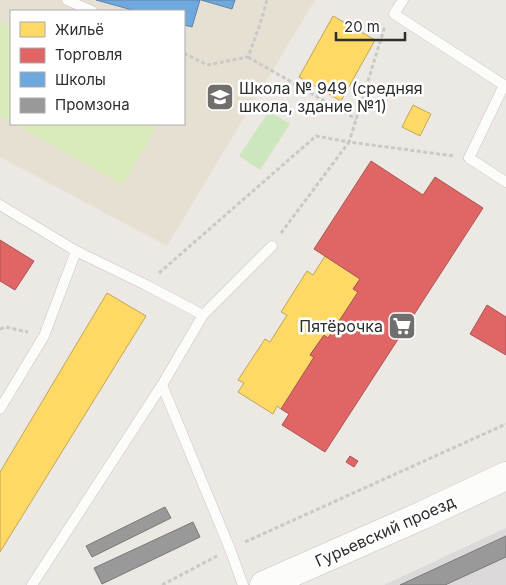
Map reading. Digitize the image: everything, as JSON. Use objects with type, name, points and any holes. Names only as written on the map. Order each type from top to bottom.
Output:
[{"type":"street","name":"Гурьевский проезд","points":[[264,585],[506,476]]},
{"type":"lane","points":[[67,0],[90,10]]},
{"type":"lane","points":[[403,0],[394,14],[505,83],[469,158],[506,182]]},
{"type":"lane","points":[[0,204],[76,251],[203,315]]},
{"type":"lane","points":[[32,585],[162,385],[203,315],[272,246]]},
{"type":"lane","points":[[0,409],[44,336],[76,251]]},
{"type":"lane","points":[[162,385],[243,585]]},
{"type":"path","points":[[248,57],[267,0]]},
{"type":"path","points":[[272,246],[349,142],[385,24],[394,14]]},
{"type":"path","points":[[185,54],[207,65],[248,57],[356,118]]},
{"type":"path","points":[[146,285],[316,136],[469,158]]},
{"type":"path","points":[[0,329],[5,327],[44,336]]},
{"type":"path","points":[[162,585],[230,549],[506,424]]},
{"type":"shaded area","name":"Школа № 949 (средняя школа, здание №1)","points":[[0,0],[315,0],[167,246],[0,157]]},
{"type":"shaded area","points":[[506,528],[506,585],[384,585]]},
{"type":"green space","points":[[0,21],[10,26],[10,121],[0,116]]},
{"type":"green space","points":[[269,111],[290,124],[260,170],[239,156]]},
{"type":"green space","points":[[16,125],[157,125],[123,185]]},
{"type":"building: Жильё","points":[[333,16],[375,40],[341,101],[299,77]]},
{"type":"building: Жильё","points":[[413,105],[431,114],[420,136],[402,127]]},
{"type":"building: Жильё","points":[[325,256],[360,279],[353,289],[358,292],[328,338],[324,335],[310,355],[314,357],[281,409],[277,406],[273,414],[238,392],[244,383],[238,380],[265,339],[270,342],[287,315],[281,312],[307,271],[313,275]]},
{"type":"building: Жильё","points":[[107,293],[146,316],[0,552],[0,472]]},
{"type":"building: Торговля","points":[[371,161],[423,195],[435,177],[483,208],[325,452],[282,425],[289,414],[281,409],[314,357],[310,355],[324,335],[328,338],[358,292],[353,289],[360,279],[314,249]]},
{"type":"building: Торговля","points":[[0,240],[34,261],[15,290],[0,281]]},
{"type":"building: Торговля","points":[[487,305],[506,317],[506,355],[470,334]]},
{"type":"building: Торговля","points":[[350,456],[358,461],[354,467],[346,462]]},
{"type":"building: Школы","points":[[96,0],[200,0],[192,27],[185,25],[185,10],[132,10]]},
{"type":"building: Школы","points":[[201,0],[235,0],[232,9]]},
{"type":"building: Промзона","points":[[165,507],[171,518],[92,557],[86,546]]},
{"type":"building: Промзона","points":[[193,522],[200,537],[102,584],[94,568]]},
{"type":"building: Промзона","points":[[506,536],[506,557],[445,585],[400,585]]},
{"type":"place","name":"Школа № 949 (средняя школа, здание №1)","points":[[220,97]]},
{"type":"place","name":"Пятёрочка","points":[[402,326]]}]
